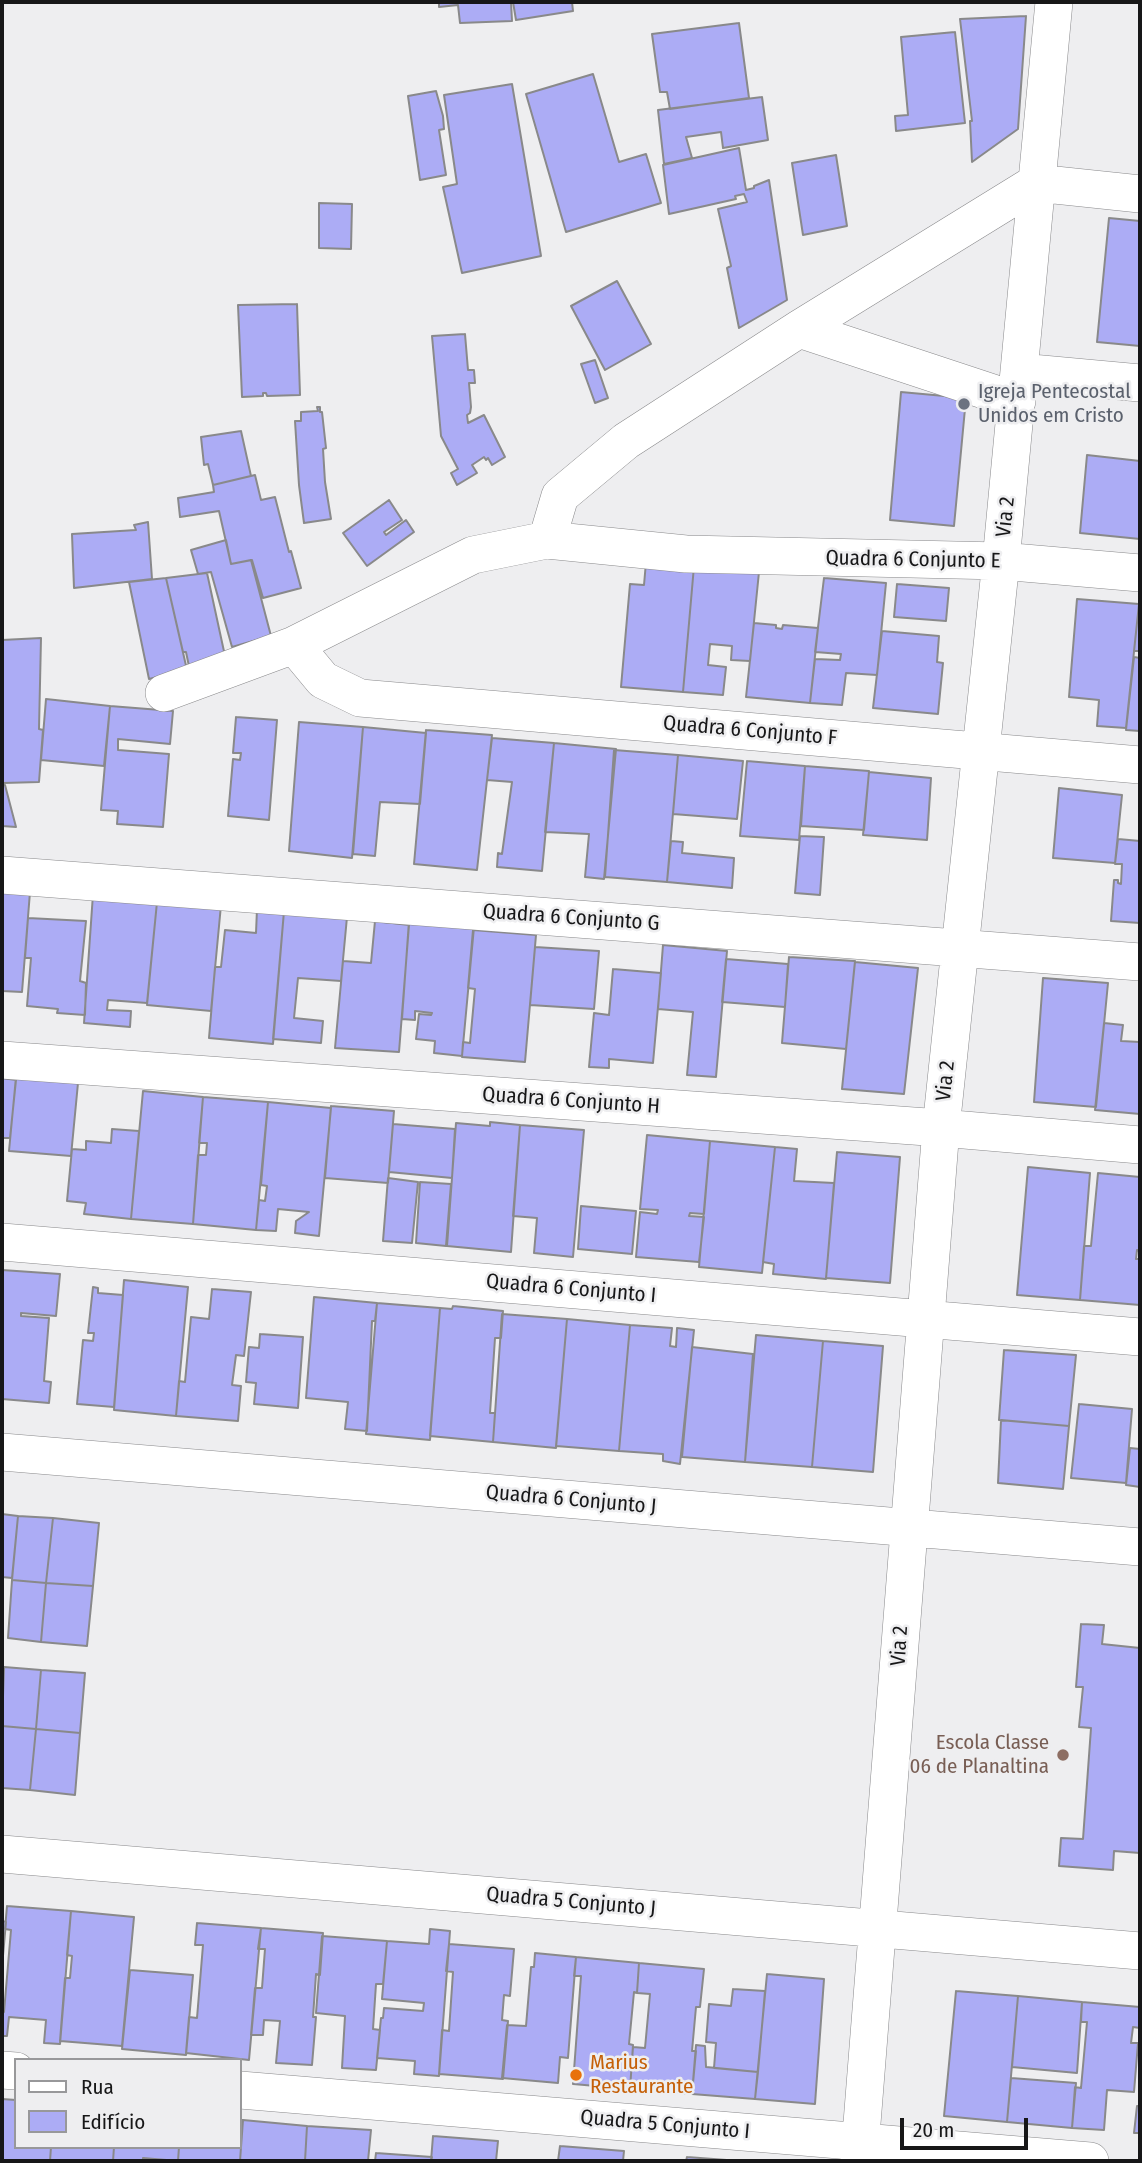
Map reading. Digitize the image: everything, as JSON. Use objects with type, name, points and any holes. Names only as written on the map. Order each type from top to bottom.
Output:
[{"type":"street","name":"Via 2","points":[[860,2151],[941,1128],[1019,386],[1054,2]]},
{"type":"street","points":[[547,540],[560,496],[626,441],[800,329],[1036,183],[1140,194]]},
{"type":"street","points":[[800,329],[1019,386],[1140,383]]},
{"type":"street","name":"Quadra 6 Conjunto E","points":[[164,693],[294,645],[473,555],[547,540],[686,554],[1001,561],[1140,573]]},
{"type":"street","name":"Quadra 6 Conjunto F","points":[[294,645],[323,680],[360,698],[1140,765]]},
{"type":"street","name":"Quadra 6 Conjunto G","points":[[2,875],[1140,962]]},
{"type":"street","name":"Quadra 6 Conjunto H","points":[[2,1060],[941,1128],[1140,1145]]},
{"type":"street","name":"Quadra 6 Conjunto I","points":[[2,1242],[1140,1337]]},
{"type":"street","name":"Quadra 6 Conjunto J","points":[[2,1452],[1140,1548]]},
{"type":"street","name":"Quadra 5 Conjunto J","points":[[2,1854],[1140,1951]]},
{"type":"street","name":"Quadra 5 Conjunto I","points":[[242,2090],[860,2151],[1090,2161]]},
{"type":"building","points":[[439,2],[511,2],[512,21],[460,23],[458,5],[439,7]]},
{"type":"building","points":[[513,2],[572,2],[573,11],[516,20]]},
{"type":"building","points":[[1026,16],[1018,129],[972,162],[972,121],[960,19]]},
{"type":"building","points":[[739,23],[749,98],[670,109],[667,92],[660,92],[652,34]]},
{"type":"building","points":[[955,32],[965,123],[896,131],[895,116],[908,115],[901,37]]},
{"type":"building","points":[[593,74],[619,162],[646,154],[661,203],[566,232],[526,94]]},
{"type":"building","points":[[512,84],[541,256],[462,273],[443,187],[457,184],[444,95]]},
{"type":"building","points":[[436,91],[443,116],[444,129],[439,130],[446,175],[420,180],[408,96]]},
{"type":"building","points":[[762,97],[768,140],[723,148],[721,132],[686,137],[692,158],[664,164],[658,110]]},
{"type":"building","points":[[739,148],[746,190],[769,180],[787,300],[739,328],[727,268],[731,266],[718,209],[747,202],[744,194],[735,196],[736,199],[669,214],[663,165]]},
{"type":"building","points":[[836,155],[847,226],[803,235],[792,163]]},
{"type":"building","points":[[319,203],[352,204],[351,249],[319,248]]},
{"type":"building","points":[[1109,218],[1140,221],[1140,346],[1097,342]]},
{"type":"building","points":[[617,281],[651,344],[605,370],[571,306]]},
{"type":"building","points":[[297,304],[300,395],[267,396],[263,393],[263,396],[242,397],[238,305]]},
{"type":"building","points":[[465,334],[468,370],[474,370],[475,383],[469,383],[471,407],[467,415],[468,423],[484,415],[505,457],[492,465],[488,458],[486,460],[484,457],[472,465],[477,473],[457,485],[451,473],[458,469],[441,436],[432,336]]},
{"type":"building","points":[[595,360],[608,398],[595,403],[581,364]]},
{"type":"building","points":[[901,392],[966,398],[954,526],[890,520]]},
{"type":"building","points":[[317,407],[320,407],[322,412],[326,448],[323,449],[325,482],[331,519],[304,523],[295,421],[301,421],[301,412],[318,411]]},
{"type":"building","points":[[241,431],[251,476],[213,485],[208,464],[204,465],[201,437]]},
{"type":"building","points":[[1087,455],[1140,461],[1140,539],[1080,533]]},
{"type":"building","points":[[255,475],[261,500],[275,497],[301,588],[263,598],[252,560],[231,564],[219,511],[180,517],[178,498],[214,492],[213,485]]},
{"type":"building","points":[[389,500],[402,520],[384,532],[386,535],[406,520],[414,532],[367,566],[343,533]]},
{"type":"building","points":[[148,522],[152,579],[74,588],[72,534],[136,530],[134,525]]},
{"type":"building","points":[[226,540],[231,564],[251,560],[271,636],[232,647],[211,572],[198,574],[191,550]]},
{"type":"building","points":[[646,562],[694,566],[683,692],[621,687],[630,584],[644,585]]},
{"type":"building","points":[[694,566],[759,572],[750,661],[731,660],[732,646],[710,644],[708,665],[726,667],[723,695],[683,692]]},
{"type":"building","points":[[207,573],[225,656],[191,676],[166,578]]},
{"type":"building","points":[[166,578],[187,670],[149,679],[129,582]]},
{"type":"building","points":[[824,578],[886,583],[877,675],[846,673],[842,705],[810,703],[815,659],[840,660],[841,654],[815,652]]},
{"type":"building","points":[[897,584],[949,588],[946,621],[894,617]]},
{"type":"building","points":[[1077,599],[1139,604],[1126,728],[1097,726],[1099,700],[1069,697]]},
{"type":"building","points":[[1139,604],[1140,651],[1134,651]]},
{"type":"building","points":[[754,623],[776,625],[776,628],[782,629],[783,625],[818,628],[810,703],[746,697]]},
{"type":"building","points":[[882,631],[939,636],[937,662],[943,663],[938,714],[873,708]]},
{"type":"building","points":[[41,638],[39,729],[43,730],[39,782],[3,783],[2,640]]},
{"type":"building","points":[[1134,657],[1140,658],[1140,731],[1126,730]]},
{"type":"building","points":[[46,699],[110,706],[104,766],[41,760]]},
{"type":"building","points":[[110,706],[173,711],[170,744],[118,739],[118,750],[169,754],[163,827],[117,824],[118,811],[101,810]]},
{"type":"building","points":[[236,717],[277,720],[269,820],[228,816],[233,759],[240,760],[241,753],[233,753]]},
{"type":"building","points":[[299,722],[363,727],[352,858],[289,851]]},
{"type":"building","points":[[363,727],[426,733],[420,804],[380,802],[375,856],[353,854]]},
{"type":"building","points":[[426,730],[492,735],[477,870],[414,864]]},
{"type":"building","points":[[492,738],[554,743],[542,871],[497,867],[498,853],[502,854],[512,782],[487,780]]},
{"type":"building","points":[[554,743],[616,749],[604,879],[585,877],[589,834],[545,832]]},
{"type":"building","points":[[614,750],[678,755],[667,882],[605,877]]},
{"type":"building","points":[[678,755],[743,761],[737,819],[673,814]]},
{"type":"building","points":[[747,761],[805,766],[799,840],[740,836]]},
{"type":"building","points":[[805,766],[869,771],[864,830],[801,826]]},
{"type":"building","points":[[869,772],[931,778],[927,840],[863,835]]},
{"type":"building","points":[[2,785],[5,785],[16,827],[2,826]]},
{"type":"building","points":[[1059,788],[1122,795],[1115,863],[1053,858]]},
{"type":"building","points":[[800,836],[824,837],[820,895],[795,893]]},
{"type":"building","points":[[1118,839],[1140,841],[1140,923],[1111,921],[1114,880],[1121,884],[1122,864],[1115,864]]},
{"type":"building","points":[[671,841],[683,842],[682,853],[734,858],[732,888],[667,882]]},
{"type":"building","points":[[2,889],[30,892],[22,992],[2,991]]},
{"type":"building","points":[[93,894],[157,902],[147,1003],[108,1000],[107,1010],[131,1011],[130,1027],[84,1023]]},
{"type":"building","points":[[157,902],[221,905],[211,1011],[147,1005]]},
{"type":"building","points":[[257,909],[284,911],[273,1044],[209,1038],[215,967],[221,967],[225,930],[256,933]]},
{"type":"building","points":[[284,911],[347,917],[341,981],[298,978],[294,1018],[323,1021],[321,1043],[273,1039]]},
{"type":"building","points":[[28,918],[86,921],[80,981],[86,983],[85,1015],[57,1013],[58,1009],[27,1006],[31,958],[25,958]]},
{"type":"building","points":[[375,921],[409,925],[399,1052],[335,1048],[343,961],[371,963]]},
{"type":"building","points":[[409,921],[474,927],[462,1056],[434,1053],[435,1041],[416,1039],[419,1014],[432,1013],[415,1011],[415,1020],[402,1019]]},
{"type":"building","points":[[473,930],[536,935],[525,1062],[462,1057],[463,1042],[470,1043],[475,989],[468,988]]},
{"type":"building","points":[[663,945],[727,951],[716,1077],[687,1075],[693,1012],[658,1009]]},
{"type":"building","points":[[535,947],[599,951],[594,1009],[530,1005]]},
{"type":"building","points":[[789,957],[855,961],[846,1049],[782,1043]]},
{"type":"building","points":[[726,959],[788,964],[785,1007],[722,1002]]},
{"type":"building","points":[[855,962],[918,968],[904,1094],[842,1089]]},
{"type":"building","points":[[613,969],[661,973],[653,1063],[609,1059],[609,1068],[589,1067],[594,1013],[609,1015]]},
{"type":"building","points":[[1043,978],[1108,983],[1096,1107],[1034,1102]]},
{"type":"building","points":[[1104,1023],[1123,1025],[1121,1041],[1140,1042],[1140,1114],[1095,1110]]},
{"type":"building","points":[[16,1077],[78,1083],[71,1156],[9,1151]]},
{"type":"building","points":[[2,1078],[16,1080],[10,1138],[2,1138]]},
{"type":"building","points":[[143,1091],[203,1097],[193,1224],[131,1219]]},
{"type":"building","points":[[203,1097],[268,1102],[256,1230],[193,1224],[198,1155],[206,1155],[207,1143],[199,1143]]},
{"type":"building","points":[[268,1102],[331,1108],[319,1236],[295,1233],[296,1221],[309,1212],[278,1209],[276,1231],[256,1230],[259,1200],[265,1201],[267,1186],[261,1185]]},
{"type":"building","points":[[331,1106],[394,1111],[388,1183],[325,1178]]},
{"type":"building","points":[[490,1122],[520,1125],[511,1252],[447,1246],[456,1123],[490,1126]]},
{"type":"building","points":[[393,1124],[455,1129],[452,1178],[389,1172]]},
{"type":"building","points":[[520,1125],[584,1130],[573,1257],[534,1253],[537,1218],[513,1216]]},
{"type":"building","points":[[112,1129],[139,1131],[131,1219],[84,1214],[86,1203],[67,1201],[72,1149],[86,1150],[86,1141],[111,1143]]},
{"type":"building","points":[[647,1135],[710,1141],[704,1214],[690,1213],[689,1216],[704,1217],[699,1262],[636,1257],[640,1212],[657,1214],[658,1210],[640,1209]]},
{"type":"building","points":[[710,1141],[775,1147],[762,1273],[699,1267]]},
{"type":"building","points":[[775,1147],[797,1149],[794,1181],[834,1183],[826,1279],[773,1274],[774,1264],[763,1262]]},
{"type":"building","points":[[837,1152],[900,1157],[890,1283],[826,1278]]},
{"type":"building","points":[[1028,1167],[1090,1173],[1080,1300],[1017,1295]]},
{"type":"building","points":[[1098,1173],[1140,1177],[1140,1251],[1137,1250],[1136,1259],[1140,1259],[1140,1305],[1080,1300],[1084,1246],[1091,1246]]},
{"type":"building","points":[[388,1178],[418,1182],[412,1243],[383,1241]]},
{"type":"building","points":[[420,1182],[451,1184],[446,1246],[416,1243]]},
{"type":"building","points":[[581,1206],[636,1211],[632,1254],[578,1249]]},
{"type":"building","points":[[2,1270],[60,1274],[56,1316],[21,1313],[21,1316],[49,1318],[44,1381],[51,1382],[49,1403],[2,1399]]},
{"type":"building","points":[[124,1280],[188,1287],[176,1416],[114,1410]]},
{"type":"building","points":[[93,1287],[98,1288],[98,1293],[123,1295],[114,1407],[77,1404],[83,1340],[93,1341],[94,1333],[88,1333]]},
{"type":"building","points":[[212,1289],[251,1292],[244,1356],[236,1355],[232,1385],[241,1386],[238,1421],[176,1416],[179,1381],[185,1382],[191,1317],[209,1319]]},
{"type":"building","points":[[314,1297],[377,1303],[375,1321],[372,1321],[367,1431],[345,1429],[348,1402],[306,1398]]},
{"type":"building","points":[[377,1303],[440,1308],[430,1440],[366,1434]]},
{"type":"building","points":[[453,1306],[503,1311],[501,1338],[495,1338],[490,1413],[495,1413],[493,1442],[430,1436],[440,1308],[452,1309]]},
{"type":"building","points":[[502,1314],[567,1319],[556,1448],[493,1442]]},
{"type":"building","points":[[567,1319],[630,1325],[619,1451],[556,1446]]},
{"type":"building","points":[[630,1325],[672,1328],[670,1346],[676,1347],[677,1328],[694,1330],[680,1464],[663,1461],[663,1454],[619,1451]]},
{"type":"building","points":[[260,1334],[303,1337],[298,1408],[254,1404],[256,1383],[246,1382],[249,1347],[259,1348]]},
{"type":"building","points":[[756,1335],[823,1341],[812,1467],[745,1462]]},
{"type":"building","points":[[823,1341],[883,1346],[873,1472],[812,1467]]},
{"type":"building","points":[[692,1347],[753,1354],[745,1462],[682,1457]]},
{"type":"building","points":[[1004,1350],[1076,1355],[1069,1426],[999,1420]]},
{"type":"building","points":[[1079,1404],[1132,1409],[1126,1483],[1071,1478]]},
{"type":"building","points":[[1001,1420],[1069,1426],[1063,1489],[998,1483]]},
{"type":"building","points":[[1130,1448],[1140,1449],[1140,1487],[1126,1485]]},
{"type":"building","points":[[2,1514],[18,1516],[12,1578],[2,1577]]},
{"type":"building","points":[[18,1516],[53,1518],[46,1583],[12,1580]]},
{"type":"building","points":[[53,1518],[99,1523],[93,1586],[46,1583]]},
{"type":"building","points":[[12,1580],[46,1583],[41,1642],[8,1638]]},
{"type":"building","points":[[46,1583],[93,1586],[87,1646],[41,1642]]},
{"type":"building","points":[[1081,1624],[1104,1625],[1102,1644],[1140,1648],[1140,1853],[1114,1851],[1113,1870],[1059,1866],[1061,1838],[1083,1839],[1091,1728],[1079,1727],[1083,1687],[1076,1687]]},
{"type":"building","points":[[4,1667],[41,1670],[36,1729],[2,1726]]},
{"type":"building","points":[[41,1670],[85,1673],[80,1733],[36,1729]]},
{"type":"building","points":[[2,1726],[36,1729],[30,1790],[2,1788]]},
{"type":"building","points":[[36,1729],[80,1733],[75,1795],[30,1790]]},
{"type":"building","points":[[7,1906],[71,1911],[60,2044],[44,2043],[46,2020],[9,2017],[7,2036],[2,2036],[11,1930],[5,1929]]},
{"type":"building","points":[[71,1911],[134,1917],[122,2046],[60,2041],[65,1978],[70,1978],[72,1956],[67,1955]]},
{"type":"building","points":[[2,1921],[6,1922],[2,1967]]},
{"type":"building","points":[[197,1923],[261,1928],[249,2060],[186,2053],[189,2017],[197,2018],[203,1945],[195,1945]]},
{"type":"building","points":[[261,1928],[323,1933],[320,1975],[316,1974],[312,2065],[276,2063],[280,2021],[264,2020],[263,2035],[251,2035],[255,1988],[262,1988],[265,1949],[258,1949]]},
{"type":"building","points":[[430,1929],[450,1931],[439,2076],[414,2074],[415,2061],[377,2058],[384,2008],[423,2011],[424,2003],[382,1999],[387,1941],[429,1944]]},
{"type":"building","points":[[322,1936],[387,1941],[383,1984],[376,1984],[373,2029],[380,2030],[376,2070],[342,2068],[345,2016],[316,2013]]},
{"type":"building","points":[[449,1944],[514,1949],[510,1996],[504,1995],[502,2020],[508,2021],[503,2079],[439,2074],[442,2030],[449,2031],[453,1972],[446,1971]]},
{"type":"building","points":[[535,1953],[576,1957],[568,2058],[560,2057],[558,2083],[502,2078],[507,2025],[526,2026],[531,1967],[534,1967]]},
{"type":"building","points":[[576,1957],[639,1963],[629,2044],[633,2045],[630,2089],[573,2084],[581,1976],[574,1976]]},
{"type":"building","points":[[639,1963],[704,1969],[700,2007],[696,2007],[692,2094],[630,2089],[633,2047],[645,2048],[650,1994],[637,1993]]},
{"type":"building","points":[[130,1970],[193,1975],[186,2055],[122,2049]]},
{"type":"building","points":[[767,1974],[824,1979],[815,2104],[755,2099]]},
{"type":"building","points":[[733,1989],[765,1991],[758,2072],[714,2068],[716,2043],[706,2042],[709,2004],[731,2006]]},
{"type":"building","points":[[956,1991],[1018,1996],[1007,2122],[944,2116]]},
{"type":"building","points":[[1018,1996],[1082,2002],[1077,2073],[1012,2067]]},
{"type":"building","points":[[1082,2002],[1140,2007],[1140,2028],[1133,2027],[1131,2043],[1138,2043],[1134,2092],[1107,2090],[1104,2130],[1072,2128],[1075,2087],[1081,2088],[1087,2022],[1081,2022]]},
{"type":"building","points":[[696,2045],[705,2046],[706,2067],[758,2072],[755,2099],[692,2094]]},
{"type":"building","points":[[1011,2078],[1076,2083],[1072,2128],[1007,2122]]},
{"type":"building","points":[[2,2099],[14,2100],[14,2149],[51,2149],[50,2161],[2,2161]]},
{"type":"building","points":[[1137,2106],[1140,2106],[1140,2133],[1134,2133]]},
{"type":"building","points":[[243,2120],[307,2126],[305,2161],[240,2161]]},
{"type":"building","points":[[307,2126],[371,2130],[368,2161],[305,2161]]},
{"type":"building","points":[[433,2136],[498,2141],[496,2161],[431,2161]]},
{"type":"building","points":[[560,2146],[624,2151],[623,2161],[558,2161]]},
{"type":"building","points":[[51,2149],[114,2149],[113,2161],[50,2161]]},
{"type":"building","points":[[114,2149],[179,2149],[178,2161],[143,2158],[143,2161],[113,2161]]},
{"type":"building","points":[[179,2149],[241,2149],[240,2161],[178,2161]]},
{"type":"building","points":[[376,2153],[432,2157],[431,2161],[375,2161]]},
{"type":"building","points":[[687,2157],[740,2161],[686,2161]]},
{"type":"place","name":"Igreja Pentecostal Unidos em Cristo","points":[[964,404]]},
{"type":"place","name":"Escola Classe 06 de Planaltina","points":[[1063,1755]]},
{"type":"place","name":"Marius Restaurante","points":[[576,2075]]}]
